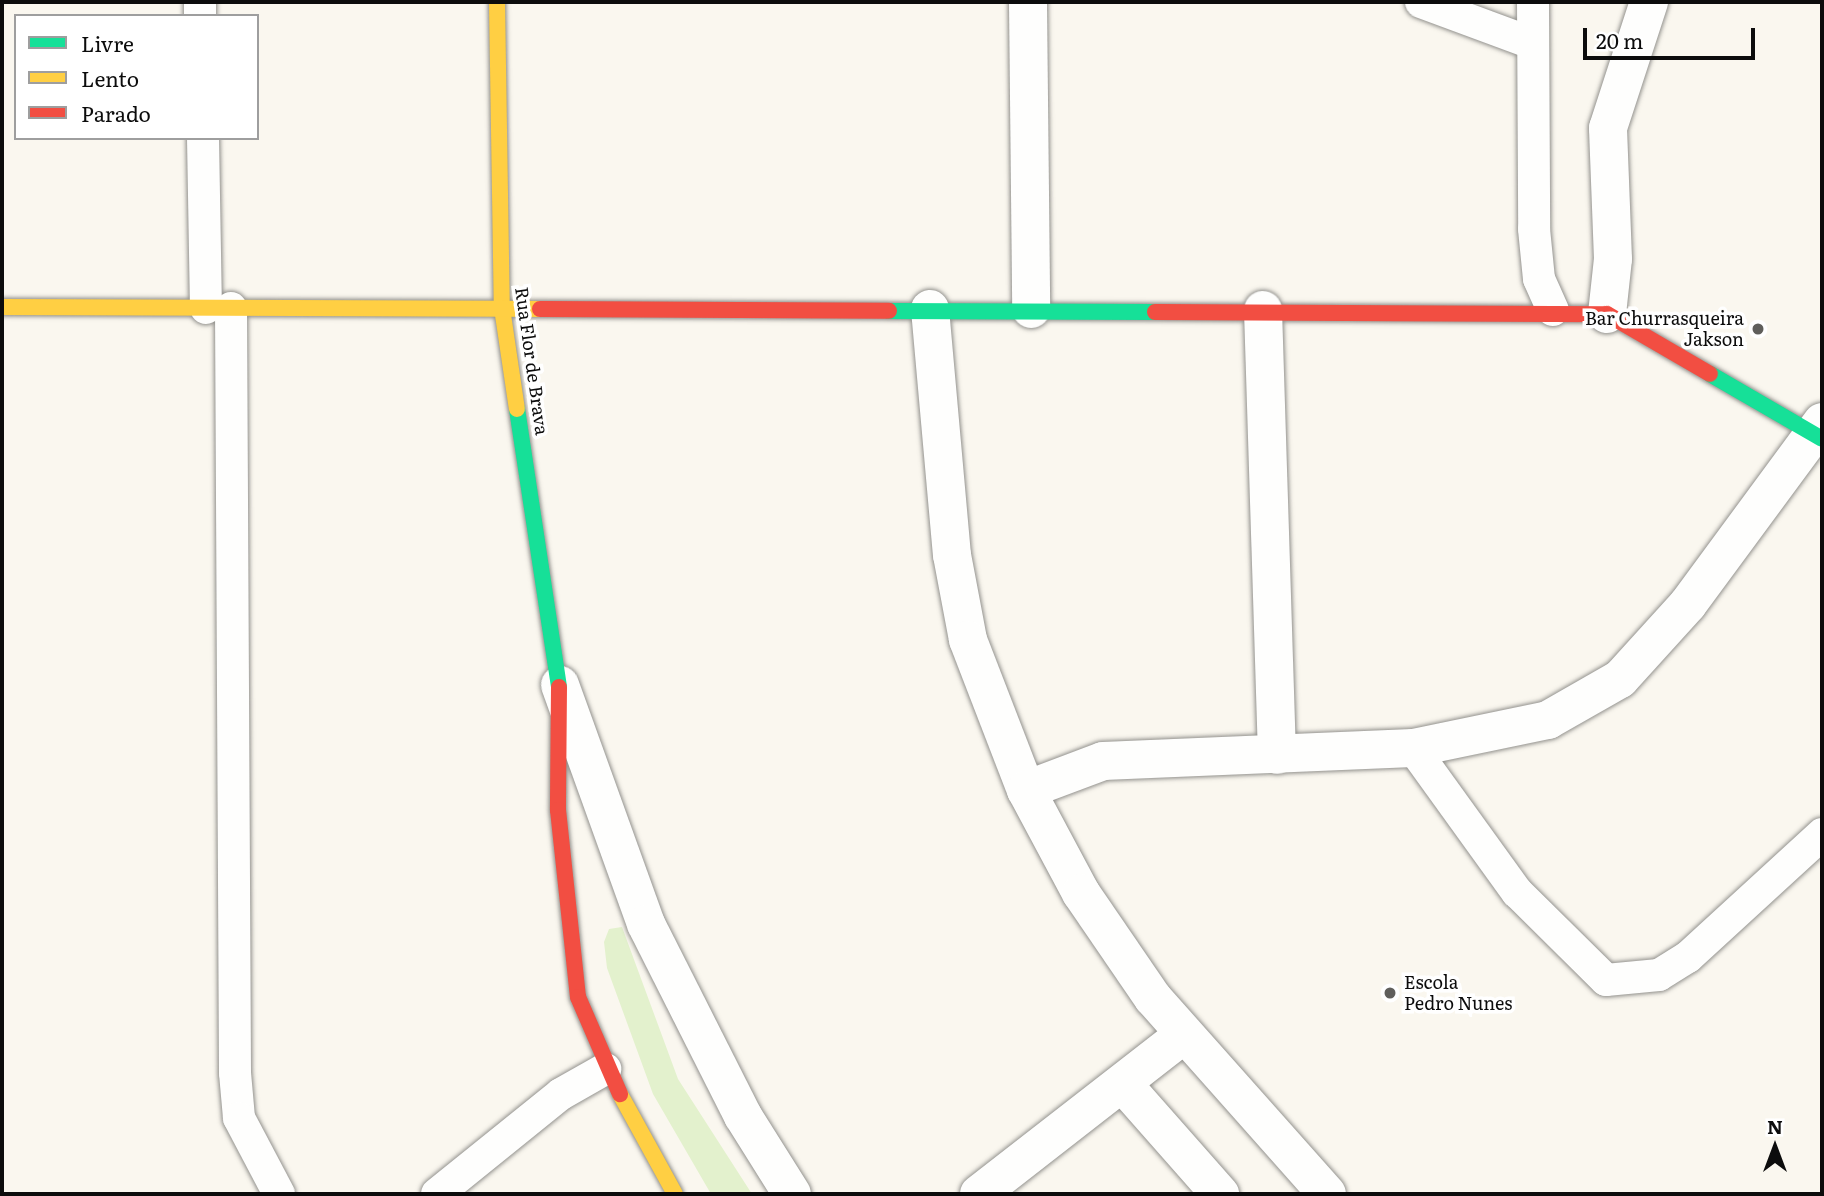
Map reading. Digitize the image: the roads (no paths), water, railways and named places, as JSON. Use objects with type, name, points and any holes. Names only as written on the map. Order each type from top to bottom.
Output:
[{"type":"street","name":"Rua Flor de Brava","points":[[497,2],[502,308],[559,682],[564,902],[578,997],[605,1069],[676,1194]]},
{"type":"street","points":[[1028,2],[1031,309]]},
{"type":"street","points":[[1607,314],[1613,259],[1608,128],[1649,2]]},
{"type":"street","points":[[2,307],[1553,310],[1607,314],[1820,432],[1688,604],[1620,679],[1548,720],[1413,748],[1103,761],[1026,790]]},
{"type":"street","points":[[930,309],[952,555],[968,640],[1026,790],[1081,893],[1182,1036],[1328,1194]]},
{"type":"street","points":[[1263,310],[1277,755]]},
{"type":"street","points":[[559,682],[646,924],[743,1116],[792,1194]]},
{"type":"street","points":[[979,1194],[1124,1084],[1182,1036]]},
{"type":"street","points":[[1124,1084],[1220,1194]]},
{"type":"lane","points":[[1422,2],[1529,42]]},
{"type":"lane","points":[[1533,2],[1529,42],[1534,229],[1539,279],[1553,310]]},
{"type":"lane","points":[[203,140],[218,308],[235,1073],[239,1118],[279,1194]]},
{"type":"lane","points":[[1413,748],[1517,892],[1606,980],[1659,975],[1688,957],[1822,834]]},
{"type":"lane","points":[[437,1194],[561,1094],[605,1069]]},
{"type":"place","name":"Bar Churrasqueira Jakson","points":[[1758,329]]},
{"type":"place","name":"Escola Pedro Nunes","points":[[1390,993]]}]
